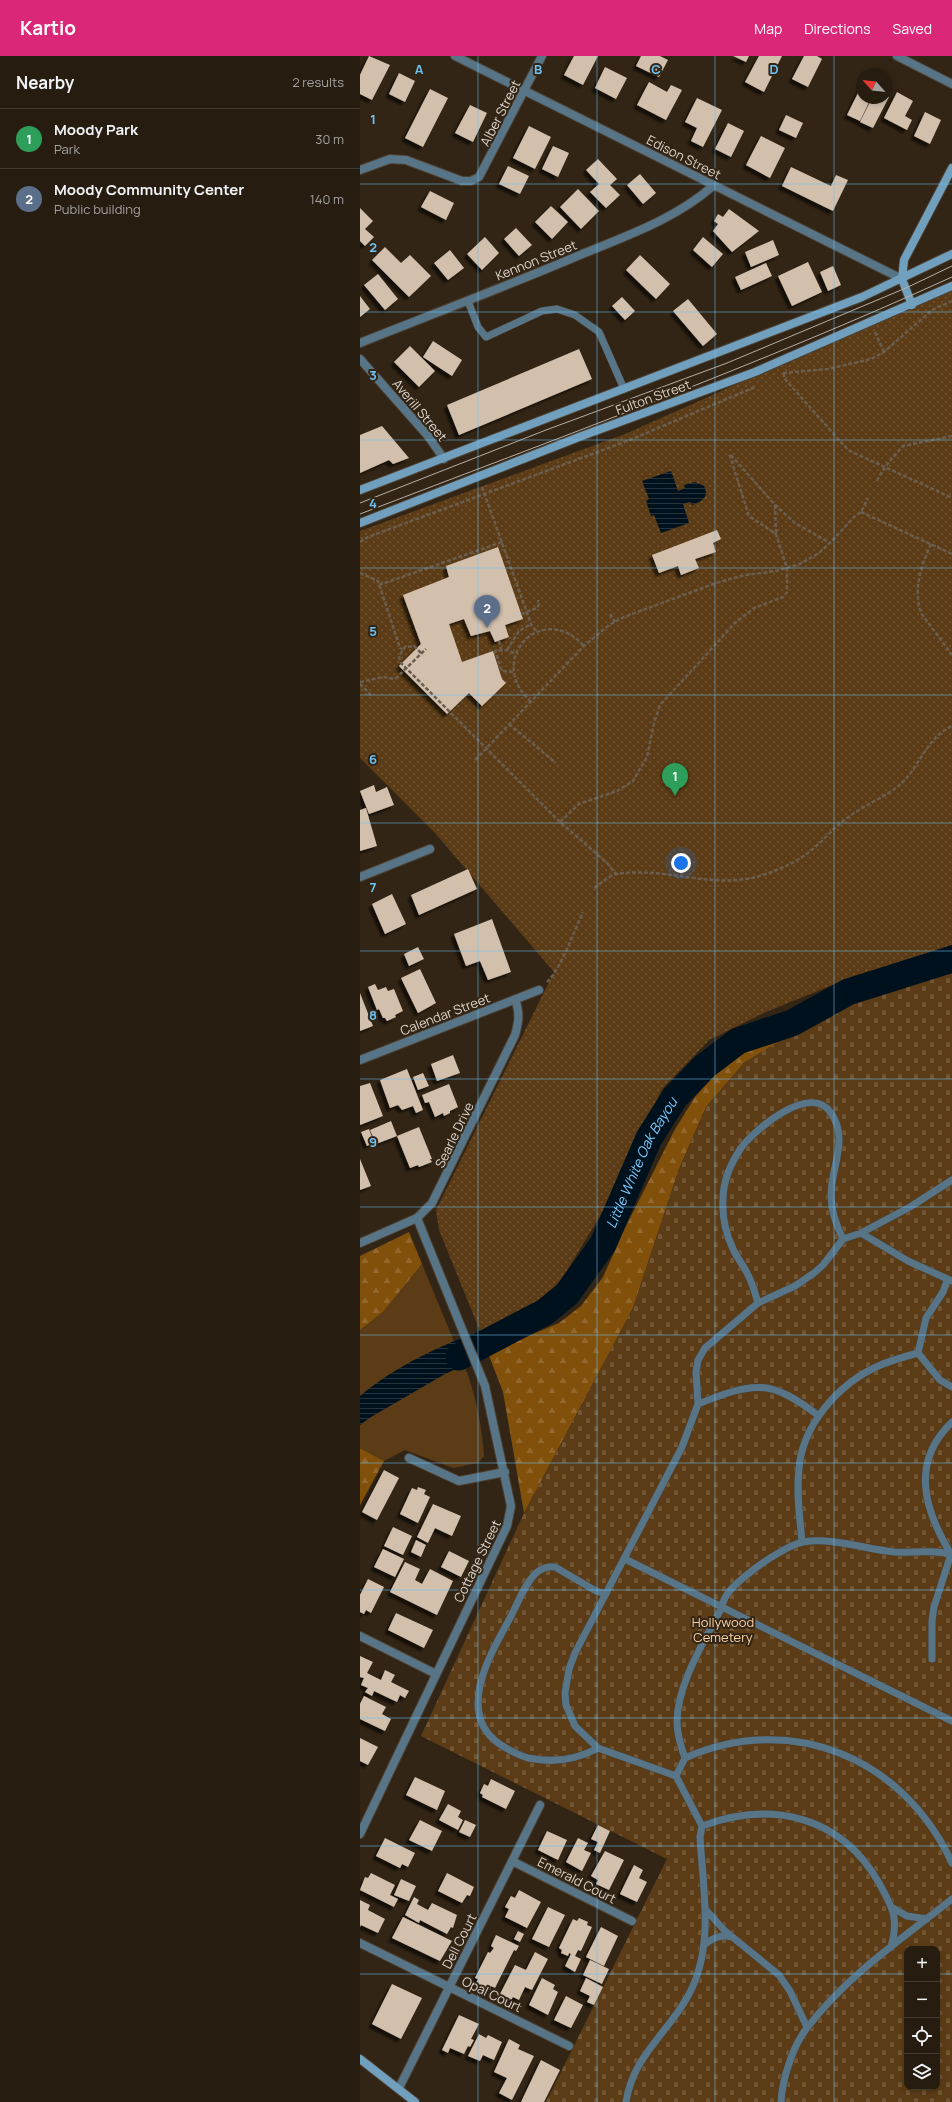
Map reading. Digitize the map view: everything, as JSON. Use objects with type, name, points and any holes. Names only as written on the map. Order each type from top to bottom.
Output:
[{"type":"main road","points":[[912,305],[902,279],[904,260],[952,168]]},
{"type":"main road","name":"Fulton Street","points":[[360,490],[444,459],[862,297],[952,254]]},
{"type":"main road","name":"Fulton Street","points":[[360,523],[579,437],[755,372],[912,305],[952,286]]},
{"type":"main road","points":[[360,2059],[415,2102]]},
{"type":"street","name":"Edison Street","points":[[454,56],[525,90],[902,279]]},
{"type":"street","name":"Alber Street","points":[[360,170],[390,159],[406,160],[462,181],[471,181],[479,177],[490,160],[542,56]]},
{"type":"street","points":[[897,56],[952,84]]},
{"type":"street","name":"Kennon Street","points":[[360,343],[633,233],[678,212],[698,199],[714,185]]},
{"type":"street","name":"Averill Street","points":[[360,360],[428,436],[444,459]]},
{"type":"street","points":[[360,877],[430,848]]},
{"type":"street","name":"Calendar Street","points":[[360,1060],[539,990]]},
{"type":"street","name":"Searle Drive","points":[[360,1243],[417,1218],[432,1203],[504,1059],[519,1020],[520,1013],[515,999]]},
{"type":"street","name":"Cottage Street","points":[[360,1834],[510,1520],[511,1506],[505,1472],[496,1431],[479,1369],[417,1218]]},
{"type":"street","points":[[409,1458],[458,1481],[505,1472]]},
{"type":"street","points":[[360,1636],[436,1674]]},
{"type":"street","name":"Dell Court","points":[[399,2088],[540,1805]]},
{"type":"street","name":"Emerald Court","points":[[512,1861],[632,1921]]},
{"type":"street","name":"Opal Court","points":[[360,1943],[569,2046]]},
{"type":"lane","points":[[468,300],[478,327],[486,337],[542,311],[557,309],[575,315],[599,332],[624,389]]},
{"type":"lane","points":[[758,1303],[748,1274],[733,1249],[725,1226],[723,1192],[732,1164],[741,1148],[763,1125],[805,1102],[823,1105],[831,1112],[837,1122],[839,1151],[831,1196],[833,1215],[843,1239]]},
{"type":"lane","points":[[626,2102],[636,2069],[689,1995],[696,1978],[704,1945],[705,1909],[700,1837],[702,1826],[676,1776],[598,1748],[575,1726],[566,1705],[565,1693],[569,1669],[575,1653],[682,1447],[698,1404],[696,1372],[698,1360],[705,1348],[758,1303],[805,1281],[823,1265],[843,1239],[861,1233],[910,1207],[952,1180]]},
{"type":"lane","points":[[861,1233],[894,1254],[950,1281],[926,1318],[918,1353]]},
{"type":"lane","points":[[918,1353],[940,1380],[952,1387]]},
{"type":"lane","points":[[802,1542],[798,1492],[799,1468],[808,1436],[819,1416],[838,1394],[855,1379],[880,1366],[918,1353]]},
{"type":"lane","points":[[698,1404],[745,1388],[762,1387],[779,1390],[800,1402],[819,1416]]},
{"type":"lane","points":[[932,1658],[932,1621],[934,1607],[952,1554],[931,1516],[925,1486],[926,1466],[932,1448],[939,1436],[952,1422]]},
{"type":"lane","points":[[676,1776],[685,1758],[678,1735],[677,1721],[680,1700],[695,1660],[722,1607],[723,1600],[743,1578],[765,1561],[802,1542],[825,1541],[893,1552],[933,1552],[952,1554]]},
{"type":"lane","points":[[625,1558],[952,1722]]},
{"type":"lane","points":[[598,1748],[577,1757],[554,1761],[531,1758],[516,1754],[495,1741],[487,1733],[478,1712],[478,1698],[485,1667],[492,1650],[537,1572],[549,1566],[555,1567],[596,1591],[606,1594]]},
{"type":"lane","points":[[685,1758],[740,1741],[771,1739],[795,1741],[854,1759],[886,1778],[902,1792],[930,1824],[942,1841],[952,1863]]},
{"type":"lane","points":[[702,1826],[717,1821],[763,1814],[782,1815],[818,1824],[848,1843],[876,1878],[893,1908],[895,1917],[891,1947]]},
{"type":"lane","points":[[781,2102],[783,2086],[789,2065],[807,2027],[853,1978],[952,1899]]},
{"type":"lane","points":[[893,1908],[907,1916],[927,1919]]},
{"type":"lane","points":[[705,1909],[733,1937],[779,1975],[790,1991],[807,2027]]},
{"type":"lane","points":[[704,1945],[710,1940],[721,1936],[733,1937]]},
{"type":"path","points":[[778,376],[784,373],[849,365],[871,359],[884,352],[925,315],[939,306],[952,301]]},
{"type":"path","points":[[875,332],[884,352]]},
{"type":"path","points":[[784,373],[784,378],[848,450],[952,498]]},
{"type":"path","points":[[360,542],[368,537],[630,440],[755,387]]},
{"type":"path","points":[[877,481],[883,467],[890,463],[903,446],[952,436]]},
{"type":"path","points":[[776,534],[749,516],[729,454],[775,505],[795,522],[830,543]]},
{"type":"path","points":[[480,482],[531,624],[537,632]]},
{"type":"path","points":[[475,760],[584,646],[615,622],[716,583],[745,574],[776,571],[804,562],[830,543],[855,516],[861,512],[868,498]]},
{"type":"path","points":[[560,822],[579,804],[617,791],[633,781],[647,758],[654,723],[660,705],[735,623],[754,608],[785,594],[788,588],[787,568],[776,534],[775,505]]},
{"type":"path","points":[[861,512],[952,554]]},
{"type":"path","points":[[380,585],[502,542]]},
{"type":"path","points":[[931,544],[922,566],[916,589],[918,605],[921,612],[952,655]]},
{"type":"path","points":[[360,573],[378,581],[400,648],[402,649]]},
{"type":"path","points":[[521,614],[539,606],[538,600]]},
{"type":"path","points":[[610,614],[615,622]]},
{"type":"path","points":[[507,650],[519,631],[531,624]]},
{"type":"path","points":[[530,702],[519,688],[513,672],[516,654],[525,639],[537,632],[550,629],[559,630],[574,636],[584,646]]},
{"type":"path","points":[[498,641],[501,649]]},
{"type":"path","points":[[421,653],[414,646],[408,646],[402,649],[399,659],[406,668],[486,749],[560,822],[607,863],[616,874]]},
{"type":"path","points":[[372,695],[360,683],[382,677],[394,679],[426,649]]},
{"type":"path","points":[[513,672],[502,671],[495,651],[501,649],[516,654]]},
{"type":"path","points":[[509,724],[556,763]]},
{"type":"path","points":[[594,888],[616,874],[666,873],[715,882],[736,881],[764,875],[787,866],[812,849],[850,816],[902,783],[931,742],[944,730],[952,726]]},
{"type":"path","points":[[539,990],[551,979],[583,912]]},
{"type":"green space","points":[[952,288],[952,945],[830,986],[766,1012],[709,1040],[662,1089],[603,1211],[552,1295],[480,1331],[439,1230],[436,1210],[554,972],[435,833],[360,758],[360,531],[625,434]]},
{"type":"green space","name":"Hollywood Cemetery","points":[[952,971],[952,2102],[546,2102],[667,1859],[421,1736],[524,1513],[633,1308],[679,1169],[706,1107],[744,1063],[796,1031],[850,1003]]},
{"type":"green space","points":[[850,1003],[796,1031],[744,1063],[706,1107],[679,1169],[633,1308],[524,1513],[503,1392],[488,1353],[559,1323],[581,1306],[603,1277],[625,1228],[674,1131],[695,1097],[722,1066],[744,1049]]},
{"type":"green space","points":[[409,1232],[422,1264],[383,1312],[360,1330],[360,1256]]},
{"type":"green space","points":[[422,1264],[468,1375],[474,1395],[482,1435],[484,1456],[478,1463],[453,1468],[405,1450],[384,1461],[360,1448],[360,1330],[383,1312]]},
{"type":"green space","points":[[360,1448],[384,1461],[360,1505]]},
{"type":"water","points":[[671,471],[678,491],[685,488],[684,485],[695,482],[704,486],[706,493],[704,498],[699,502],[692,505],[690,502],[683,504],[689,523],[661,533],[654,515],[651,516],[646,501],[649,499],[642,481]]},
{"type":"water","points":[[486,1329],[495,1350],[445,1374],[371,1417],[360,1425],[360,1396],[374,1385],[404,1365],[436,1349]]},
{"type":"building","points":[[369,56],[390,65],[372,100],[360,94],[360,75]]},
{"type":"building","points":[[574,56],[598,56],[583,85],[564,75]]},
{"type":"building","points":[[641,56],[660,56],[668,60],[659,77],[636,66]]},
{"type":"building","points":[[733,56],[749,56],[746,62]]},
{"type":"building","points":[[759,56],[782,56],[764,92],[745,82]]},
{"type":"building","points":[[804,56],[817,56],[822,59],[808,87],[792,79]]},
{"type":"building","points":[[605,67],[627,78],[616,99],[595,88]]},
{"type":"building","points":[[399,73],[415,81],[405,102],[389,94]]},
{"type":"building","points":[[649,82],[667,92],[671,85],[682,90],[666,120],[637,105]]},
{"type":"building","points":[[430,89],[448,98],[423,147],[405,138]]},
{"type":"building","points":[[897,92],[913,101],[905,116],[912,120],[907,130],[884,118]]},
{"type":"building","points":[[856,97],[856,104],[868,104],[860,121],[847,115]]},
{"type":"building","points":[[697,98],[722,110],[703,147],[691,141],[697,128],[685,122]]},
{"type":"building","points":[[869,104],[885,104],[873,128],[860,122]]},
{"type":"building","points":[[470,105],[487,113],[473,142],[455,133]]},
{"type":"building","points":[[925,112],[941,120],[930,144],[914,136]]},
{"type":"building","points":[[786,115],[803,123],[796,138],[779,130]]},
{"type":"building","points":[[728,123],[744,131],[731,157],[715,149]]},
{"type":"building","points":[[529,126],[551,137],[535,169],[513,158]]},
{"type":"building","points":[[761,136],[785,148],[770,178],[746,165]]},
{"type":"building","points":[[553,146],[569,153],[558,177],[542,169]]},
{"type":"building","points":[[598,159],[617,179],[610,185],[620,195],[606,208],[590,192],[599,184],[586,170]]},
{"type":"building","points":[[508,166],[529,176],[520,194],[499,184]]},
{"type":"building","points":[[791,167],[831,186],[836,175],[848,180],[833,211],[782,186]]},
{"type":"building","points":[[640,174],[656,193],[643,204],[627,185]]},
{"type":"building","points":[[578,189],[599,211],[581,229],[560,207]]},
{"type":"building","points":[[430,191],[454,203],[446,220],[421,207]]},
{"type":"building","points":[[551,206],[568,222],[552,239],[535,222]]},
{"type":"building","points":[[360,208],[373,221],[365,229],[374,237],[365,246],[360,241]]},
{"type":"building","points":[[729,209],[759,231],[732,252],[713,231],[718,224],[714,221],[718,214],[723,217]]},
{"type":"building","points":[[516,228],[532,245],[519,256],[504,239]]},
{"type":"building","points":[[485,237],[499,253],[482,270],[467,254]]},
{"type":"building","points":[[703,237],[723,254],[712,267],[693,250]]},
{"type":"building","points":[[773,240],[779,255],[751,267],[745,252]]},
{"type":"building","points":[[385,247],[401,263],[410,255],[431,276],[409,297],[372,260]]},
{"type":"building","points":[[450,250],[464,268],[448,280],[434,263]]},
{"type":"building","points":[[640,255],[670,284],[656,299],[626,270]]},
{"type":"building","points":[[808,262],[822,292],[792,306],[778,276]]},
{"type":"building","points":[[766,263],[772,276],[741,290],[735,277]]},
{"type":"building","points":[[833,266],[841,285],[828,291],[820,272]]},
{"type":"building","points":[[378,274],[398,299],[385,310],[364,285]]},
{"type":"building","points":[[360,296],[370,309],[360,317]]},
{"type":"building","points":[[622,297],[635,311],[625,320],[612,306]]},
{"type":"building","points":[[688,299],[717,334],[703,346],[673,311]]},
{"type":"building","points":[[433,341],[462,360],[452,376],[423,357]]},
{"type":"building","points":[[410,346],[435,371],[419,387],[394,362]]},
{"type":"building","points":[[579,349],[592,379],[459,435],[447,405]]},
{"type":"building","points":[[382,426],[409,458],[393,464],[389,460],[360,473],[360,435]]},
{"type":"building","points":[[717,530],[721,539],[713,543],[716,552],[695,559],[699,568],[681,575],[678,566],[659,573],[652,555]]},
{"type":"building","points":[[498,547],[523,619],[505,625],[509,637],[495,642],[490,631],[471,636],[464,619],[449,624],[462,662],[493,651],[502,679],[506,683],[482,706],[469,693],[447,714],[399,666],[421,644],[403,595],[449,577],[446,566]]},
{"type":"building","points":[[374,785],[376,792],[387,787],[394,805],[369,814],[360,791]]},
{"type":"building","points":[[366,808],[377,846],[360,851],[360,810]]},
{"type":"building","points":[[468,869],[477,889],[419,915],[411,895]]},
{"type":"building","points":[[392,894],[406,924],[385,934],[372,904]]},
{"type":"building","points":[[492,919],[511,972],[488,980],[480,961],[466,966],[454,934]]},
{"type":"building","points":[[418,947],[424,959],[409,966],[404,954]]},
{"type":"building","points":[[420,969],[436,1003],[418,1013],[401,978]]},
{"type":"building","points":[[375,984],[378,990],[386,987],[388,991],[394,989],[403,1011],[395,1015],[396,1017],[387,1021],[383,1018],[379,1009],[377,1010],[368,987]]},
{"type":"building","points":[[360,993],[373,1026],[360,1031]]},
{"type":"building","points":[[453,1055],[460,1073],[437,1081],[431,1064]]},
{"type":"building","points":[[407,1069],[423,1110],[416,1113],[413,1106],[402,1110],[398,1105],[390,1108],[380,1080]]},
{"type":"building","points":[[423,1073],[429,1086],[418,1090],[413,1077]]},
{"type":"building","points":[[370,1083],[383,1116],[360,1125],[360,1086]]},
{"type":"building","points":[[449,1084],[458,1107],[444,1116],[443,1113],[435,1117],[429,1102],[425,1103],[422,1095]]},
{"type":"building","points":[[391,1121],[397,1136],[376,1144],[370,1130]]},
{"type":"building","points":[[419,1127],[432,1162],[419,1167],[418,1165],[410,1168],[397,1136]]},
{"type":"building","points":[[369,1129],[374,1143],[367,1146],[361,1132]]},
{"type":"building","points":[[360,1159],[371,1186],[360,1190]]},
{"type":"building","points":[[384,1470],[399,1478],[377,1520],[362,1512]]},
{"type":"building","points":[[418,1487],[426,1490],[424,1494],[430,1497],[418,1523],[400,1514],[412,1488],[417,1490]]},
{"type":"building","points":[[433,1504],[461,1516],[452,1536],[435,1528],[428,1543],[417,1537]]},
{"type":"building","points":[[393,1527],[412,1536],[403,1555],[384,1546]]},
{"type":"building","points":[[416,1540],[426,1545],[421,1557],[411,1552]]},
{"type":"building","points":[[383,1549],[404,1559],[395,1577],[374,1567]]},
{"type":"building","points":[[449,1551],[469,1561],[461,1577],[441,1567]]},
{"type":"building","points":[[405,1562],[420,1569],[415,1580],[422,1584],[430,1569],[453,1581],[437,1615],[390,1592]]},
{"type":"building","points":[[368,1579],[384,1587],[371,1613],[366,1610],[364,1614],[360,1612],[360,1595]]},
{"type":"building","points":[[396,1613],[433,1630],[424,1648],[388,1630]]},
{"type":"building","points":[[360,1656],[373,1662],[367,1673],[381,1680],[385,1670],[395,1675],[391,1682],[409,1691],[405,1698],[400,1695],[397,1702],[374,1691],[372,1696],[365,1692],[368,1688],[361,1685],[364,1678],[360,1677]]},
{"type":"building","points":[[364,1696],[386,1707],[382,1714],[391,1719],[385,1731],[360,1719],[360,1704]]},
{"type":"building","points":[[360,1738],[378,1747],[368,1765],[360,1761]]},
{"type":"building","points":[[415,1777],[445,1791],[437,1810],[406,1795]]},
{"type":"building","points":[[491,1779],[515,1791],[506,1809],[482,1797],[483,1795],[480,1793],[484,1784],[488,1786]]},
{"type":"building","points":[[448,1804],[461,1811],[458,1817],[463,1820],[458,1830],[439,1820]]},
{"type":"building","points":[[420,1820],[442,1831],[432,1851],[409,1840]]},
{"type":"building","points":[[465,1820],[476,1825],[470,1837],[459,1832]]},
{"type":"building","points":[[598,1825],[610,1831],[600,1853],[594,1850],[598,1842],[591,1839]]},
{"type":"building","points":[[547,1831],[567,1840],[558,1860],[538,1850]]},
{"type":"building","points":[[385,1838],[415,1853],[408,1867],[402,1864],[400,1868],[376,1856]]},
{"type":"building","points":[[578,1838],[588,1843],[584,1850],[591,1853],[582,1871],[566,1862]]},
{"type":"building","points":[[605,1851],[624,1860],[609,1890],[596,1884],[598,1880],[591,1876]]},
{"type":"building","points":[[634,1865],[643,1870],[639,1878],[647,1882],[637,1902],[620,1894]]},
{"type":"building","points":[[371,1873],[395,1885],[390,1895],[398,1899],[394,1907],[360,1890],[365,1877],[368,1878]]},
{"type":"building","points":[[447,1873],[474,1887],[470,1896],[467,1895],[462,1903],[438,1891]]},
{"type":"building","points":[[401,1879],[416,1886],[409,1901],[394,1895]]},
{"type":"building","points":[[519,1890],[541,1902],[527,1928],[505,1917],[509,1909],[505,1907],[511,1896],[515,1898]]},
{"type":"building","points":[[414,1897],[419,1900],[417,1904],[428,1910],[432,1903],[457,1915],[453,1928],[451,1927],[447,1934],[420,1920],[419,1923],[405,1915]]},
{"type":"building","points":[[360,1900],[370,1905],[368,1910],[385,1919],[378,1933],[361,1925],[360,1927]]},
{"type":"building","points":[[548,1907],[565,1915],[549,1947],[532,1939]]},
{"type":"building","points":[[403,1917],[452,1941],[440,1961],[392,1938]]},
{"type":"building","points":[[579,1918],[588,1922],[587,1925],[592,1927],[581,1951],[578,1950],[575,1956],[581,1959],[575,1972],[565,1966],[571,1954],[569,1953],[568,1956],[561,1953],[562,1950],[559,1948],[573,1919],[577,1921]]},
{"type":"building","points":[[601,1927],[618,1936],[604,1966],[586,1957]]},
{"type":"building","points":[[518,1931],[524,1934],[520,1942],[514,1939]]},
{"type":"building","points":[[496,1935],[519,1946],[516,1951],[514,1950],[495,1988],[491,1986],[490,1990],[476,1983],[478,1979],[475,1978],[488,1952],[490,1953],[494,1948],[491,1946]]},
{"type":"building","points":[[535,1952],[548,1959],[532,1990],[525,1987],[519,2000],[513,1997],[511,2000],[500,1994],[515,1965],[526,1970]]},
{"type":"building","points":[[590,1960],[609,1969],[602,1984],[583,1975]]},
{"type":"building","points":[[542,1978],[555,1985],[553,1989],[558,1992],[548,2015],[529,2005]]},
{"type":"building","points":[[586,1978],[603,1987],[594,2005],[587,2002],[590,1996],[580,1991]]},
{"type":"building","points":[[392,1984],[422,1998],[401,2039],[372,2024]]},
{"type":"building","points":[[566,1996],[583,2005],[571,2028],[554,2020]]},
{"type":"building","points":[[459,2015],[479,2024],[471,2039],[474,2040],[470,2047],[468,2046],[464,2054],[450,2048],[448,2053],[442,2050]]},
{"type":"building","points":[[479,2034],[486,2038],[488,2035],[502,2042],[494,2060],[483,2055],[480,2061],[468,2056]]},
{"type":"building","points":[[509,2039],[520,2045],[518,2049],[534,2056],[512,2100],[499,2093],[507,2078],[494,2072]]},
{"type":"building","points":[[541,2060],[560,2070],[544,2102],[521,2102]]},
{"type":"waterway","name":"Little White Oak Bayou","points":[[459,1357],[545,1312],[567,1294],[603,1244],[649,1138],[675,1097],[705,1066],[738,1041],[792,1023],[848,992],[952,959]]},
{"type":"tram line","points":[[360,503],[546,430],[727,363],[906,288],[952,266]]},
{"type":"tram line","points":[[360,514],[732,371],[952,277]]},
{"type":"place","name":"Moody Community Center","points":[[487,628]]},
{"type":"place","name":"Moody Park","points":[[675,796]]}]
